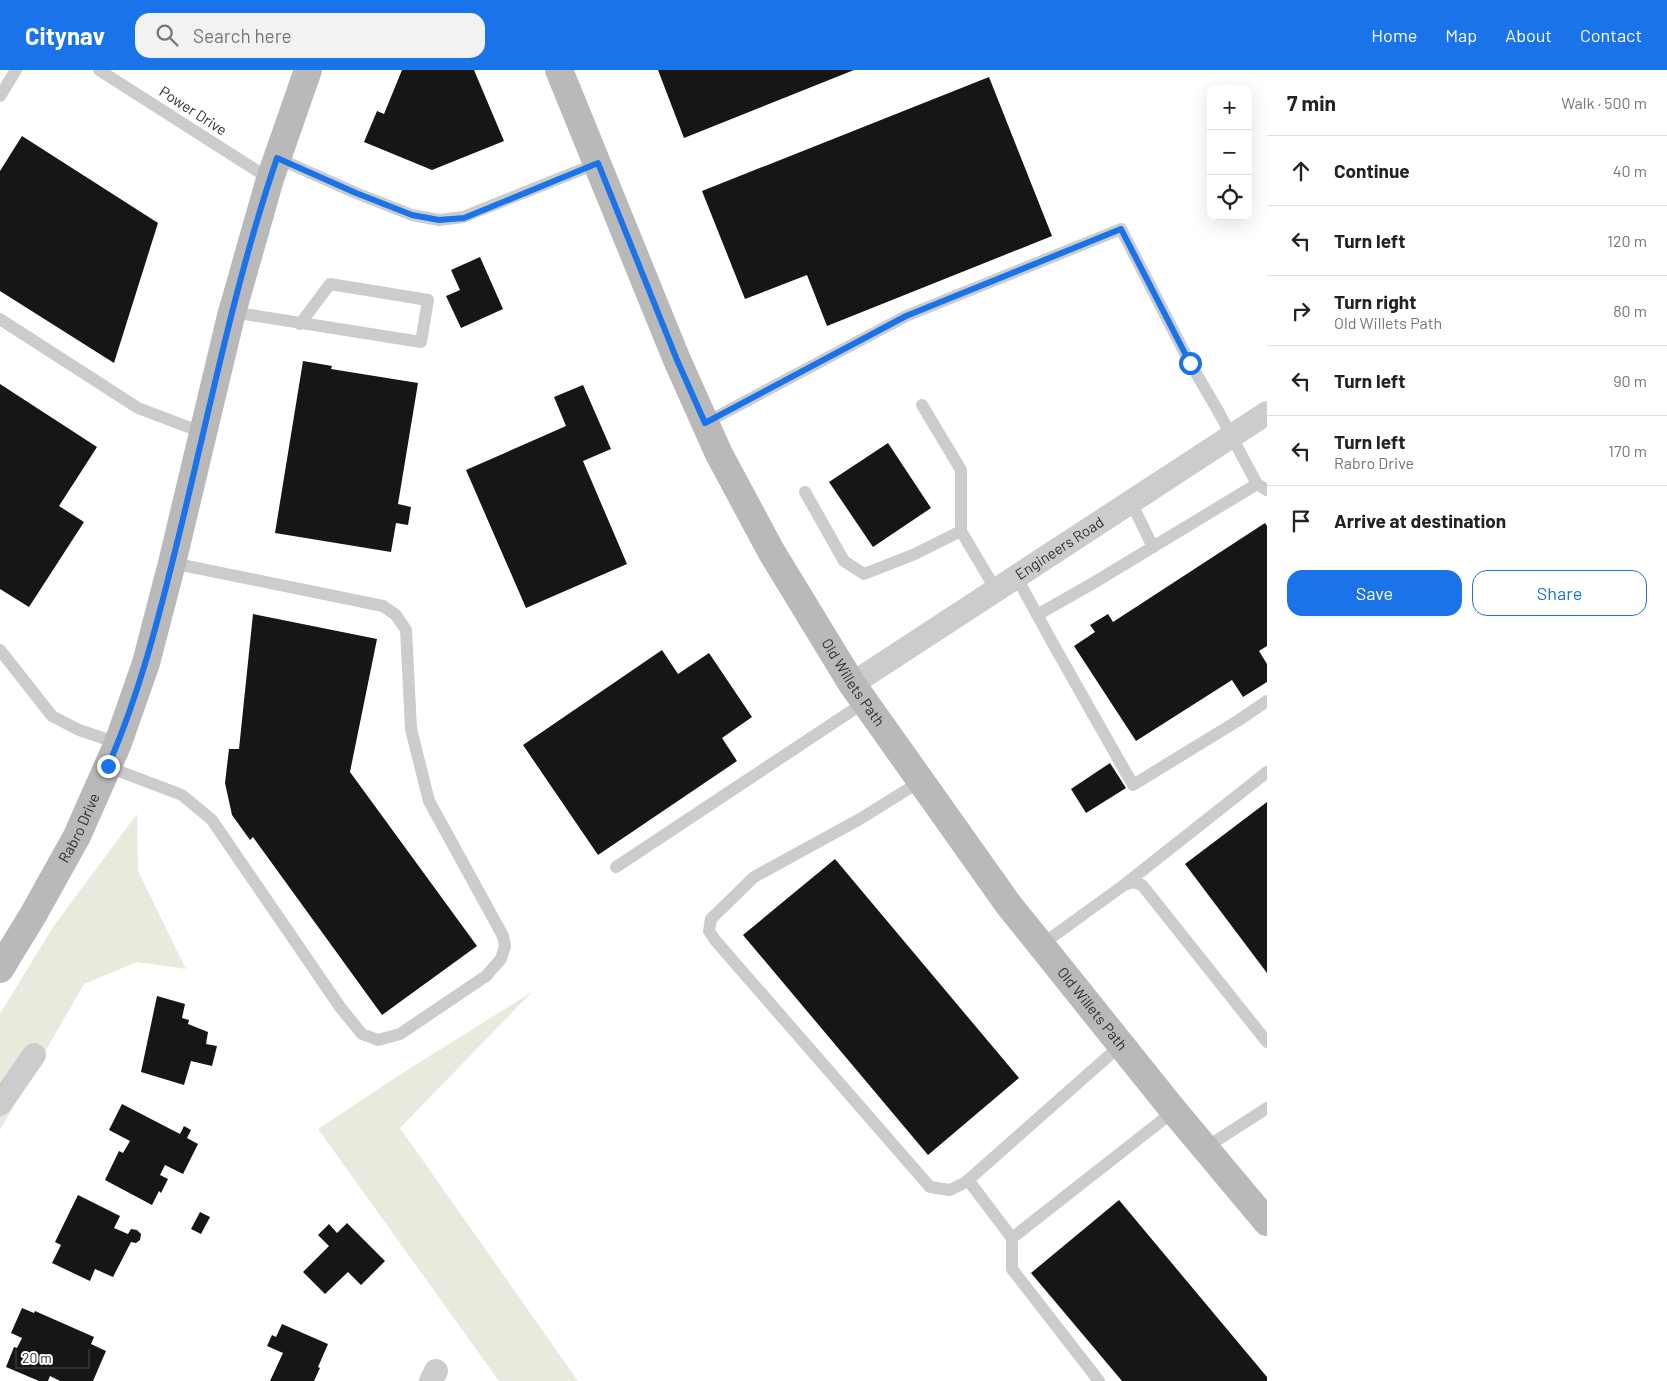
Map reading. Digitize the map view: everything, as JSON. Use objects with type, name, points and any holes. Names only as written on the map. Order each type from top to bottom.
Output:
[{"type":"main road","name":"Rabro Drive","points":[[0,968],[33,915],[77,836],[113,755],[146,663],[204,433],[232,312],[274,168],[308,70]]},
{"type":"main road","name":"Old Willets Path","points":[[559,70],[677,360],[719,454],[771,551],[859,693],[1008,904],[1174,1111],[1267,1222]]},
{"type":"street","name":"Engineers Road","points":[[859,693],[1016,576],[1267,413]]},
{"type":"street","points":[[0,1104],[34,1055]]},
{"type":"lane","points":[[0,96],[16,70]]},
{"type":"lane","name":"Power Drive","points":[[99,70],[274,168],[356,193],[412,215],[439,220],[464,218],[598,163]]},
{"type":"lane","points":[[705,423],[906,316],[1121,229],[1190,363],[1262,487],[1153,547],[1037,615]]},
{"type":"lane","points":[[232,312],[300,324],[421,342],[428,300],[330,284],[300,324]]},
{"type":"lane","points":[[0,319],[138,408],[204,433]]},
{"type":"lane","points":[[922,405],[962,470],[961,530],[996,590]]},
{"type":"lane","points":[[805,492],[844,561],[864,574],[915,554],[961,530]]},
{"type":"lane","points":[[1131,502],[1153,547]]},
{"type":"lane","points":[[0,650],[52,716],[79,730],[113,755],[182,795],[212,820],[340,1007],[362,1034],[378,1040],[400,1034],[486,976],[502,959],[505,946],[503,936],[429,801],[411,729],[406,630],[396,615],[384,606],[172,563]]},
{"type":"lane","points":[[1016,576],[1132,785],[1267,701]]},
{"type":"lane","points":[[616,867],[859,693]]},
{"type":"lane","points":[[1041,945],[1124,885],[1267,772]]},
{"type":"lane","points":[[921,781],[860,819],[754,877],[711,919],[709,931],[930,1187],[950,1190],[968,1180],[1121,1045]]},
{"type":"lane","points":[[1124,885],[1133,882],[1142,886],[1267,1042]]},
{"type":"lane","points":[[1205,1148],[1267,1108]]},
{"type":"lane","points":[[1012,1238],[1174,1111]]},
{"type":"lane","points":[[968,1180],[1012,1238],[1012,1269],[1099,1381]]},
{"type":"shaded area","points":[[137,814],[138,871],[186,969],[137,962],[84,984],[0,1130],[0,1014],[53,927]]},
{"type":"shaded area","points":[[532,992],[400,1128],[578,1381],[499,1381],[318,1129],[401,1074]]},
{"type":"building","points":[[402,70],[474,70],[504,141],[432,170],[364,142],[377,111],[384,114]]},
{"type":"building","points":[[658,70],[854,70],[684,138]]},
{"type":"building","points":[[989,77],[1052,236],[827,326],[807,275],[745,299],[702,191]]},
{"type":"building","points":[[22,136],[158,223],[114,363],[0,291],[0,171]]},
{"type":"building","points":[[480,257],[503,309],[461,328],[446,296],[460,290],[451,270]]},
{"type":"building","points":[[303,361],[332,366],[331,369],[418,383],[398,504],[411,507],[408,525],[396,523],[391,552],[275,533]]},
{"type":"building","points":[[0,384],[97,447],[59,506],[84,522],[29,607],[0,589]]},
{"type":"building","points":[[583,385],[611,449],[583,461],[627,564],[526,608],[466,470],[566,426],[554,397]]},
{"type":"building","points":[[888,443],[931,508],[873,547],[829,482]]},
{"type":"building","points":[[1265,523],[1267,526],[1267,646],[1259,651],[1267,664],[1267,682],[1243,697],[1232,680],[1136,741],[1074,646],[1095,632],[1090,625],[1108,614],[1113,622]]},
{"type":"building","points":[[253,614],[377,639],[350,772],[477,946],[382,1015],[253,837],[250,840],[232,815],[225,783],[229,749],[239,749]]},
{"type":"building","points":[[662,650],[678,674],[709,653],[752,717],[722,738],[737,761],[598,855],[523,745]]},
{"type":"building","points":[[1110,763],[1126,788],[1086,813],[1071,789]]},
{"type":"building","points":[[1267,802],[1267,973],[1185,864]]},
{"type":"building","points":[[835,859],[1019,1078],[928,1155],[743,935]]},
{"type":"building","points":[[157,996],[185,1004],[182,1018],[189,1020],[188,1024],[208,1032],[206,1044],[217,1046],[212,1066],[191,1061],[184,1085],[141,1072]]},
{"type":"building","points":[[122,1104],[180,1134],[184,1126],[191,1130],[187,1138],[198,1144],[183,1174],[165,1165],[160,1175],[168,1179],[152,1205],[105,1180],[119,1151],[123,1153],[130,1141],[109,1130]]},
{"type":"building","points":[[78,1195],[120,1216],[114,1228],[128,1234],[131,1229],[137,1230],[141,1234],[140,1240],[136,1243],[131,1242],[113,1277],[95,1269],[90,1281],[52,1263],[61,1245],[55,1242]]},
{"type":"building","points":[[1119,1200],[1267,1377],[1267,1381],[1122,1381],[1031,1273]]},
{"type":"building","points":[[200,1212],[210,1217],[201,1234],[191,1229]]},
{"type":"building","points":[[347,1223],[385,1261],[361,1285],[348,1272],[325,1294],[303,1272],[329,1246],[318,1235],[329,1224],[337,1233]]},
{"type":"building","points":[[22,1308],[34,1313],[35,1311],[94,1337],[91,1344],[106,1351],[93,1381],[60,1381],[50,1376],[48,1381],[39,1381],[6,1367],[14,1347],[17,1348],[22,1338],[11,1333]]},
{"type":"building","points":[[282,1324],[328,1344],[314,1381],[270,1381],[283,1353],[267,1346],[272,1335],[276,1337]]},
{"type":"route","points":[[108,766],[146,663],[200,450],[231,316],[277,158],[356,193],[412,215],[439,220],[464,218],[598,163],[677,360],[705,423],[906,316],[1121,229],[1190,363]]}]
